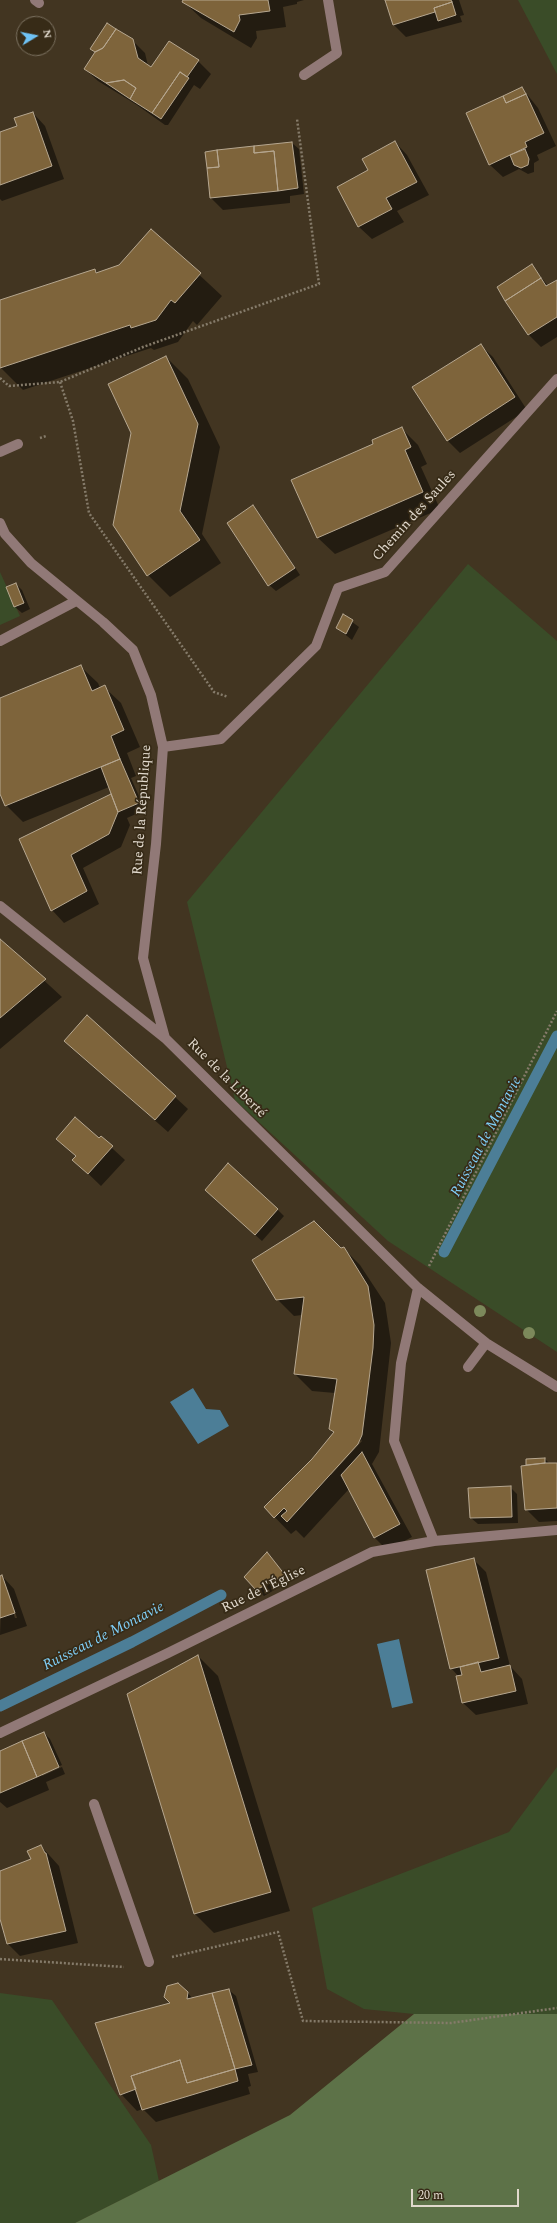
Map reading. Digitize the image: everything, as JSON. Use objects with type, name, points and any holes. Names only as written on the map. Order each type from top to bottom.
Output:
[{"type":"street","points":[[304,75],[337,52],[328,0]]},
{"type":"street","name":"Chemin des Saules","points":[[163,747],[221,739],[316,646],[338,588],[385,572],[557,379]]},
{"type":"street","points":[[0,452],[18,444]]},
{"type":"street","name":"Rue de la République","points":[[0,523],[5,534],[31,563],[103,622],[133,650],[151,695],[163,747],[156,844],[143,958],[165,1038]]},
{"type":"street","points":[[0,642],[76,601]]},
{"type":"street","name":"Rue de la Liberté","points":[[0,906],[165,1038],[418,1288],[486,1343],[557,1387]]},
{"type":"street","points":[[418,1288],[401,1363],[394,1441],[434,1541]]},
{"type":"street","points":[[468,1367],[486,1343]]},
{"type":"street","name":"Rue de l'Église","points":[[0,1733],[175,1650],[372,1552],[434,1541],[557,1530]]},
{"type":"street","points":[[94,1804],[148,1962]]},
{"type":"path","points":[[0,378],[9,386],[60,382],[143,347],[319,284],[298,119]]},
{"type":"path","points":[[60,382],[73,421],[89,513],[214,692]]},
{"type":"path","points":[[418,1288],[557,1011]]},
{"type":"path","points":[[0,1959],[128,1967],[278,1932],[303,2021],[451,2023],[557,2008]]},
{"type":"green space","points":[[518,0],[557,0],[557,74]]},
{"type":"green space","points":[[468,564],[557,641],[557,1352],[388,1241],[235,1100],[187,902]]},
{"type":"green space","points":[[0,572],[20,616],[0,625]]},
{"type":"green space","points":[[557,1767],[557,2014],[414,2014],[364,2009],[327,1989],[312,1908],[509,1832]]},
{"type":"green space","points":[[0,1993],[52,2000],[151,2145],[159,2181],[75,2223],[0,2223]]},
{"type":"green space","points":[[414,2014],[557,2014],[557,2223],[75,2223],[290,2115]]},
{"type":"water","points":[[193,1388],[206,1409],[220,1410],[229,1426],[198,1444],[170,1402]]},
{"type":"water","points":[[399,1639],[413,1703],[392,1708],[377,1644]]},
{"type":"building","points":[[183,0],[268,0],[270,11],[239,15],[240,20],[234,32],[182,2]]},
{"type":"building","points":[[385,0],[451,0],[452,2],[434,8],[435,12],[393,25]]},
{"type":"building","points":[[452,2],[456,15],[438,21],[434,8]]},
{"type":"building","points":[[107,23],[116,29],[103,48],[95,52],[90,49]]},
{"type":"building","points":[[116,29],[133,39],[138,58],[151,67],[169,41],[199,60],[187,77],[180,72],[152,113],[130,99],[136,88],[124,80],[106,83],[84,69],[95,52],[103,48]]},
{"type":"building","points":[[180,72],[189,78],[161,119],[152,113]]},
{"type":"building","points":[[124,80],[136,88],[130,99],[106,83]]},
{"type":"building","points":[[522,87],[526,94],[506,103],[503,96]]},
{"type":"building","points":[[526,94],[544,133],[525,142],[527,147],[489,165],[466,113],[503,96],[506,103]]},
{"type":"building","points":[[33,112],[52,166],[0,185],[0,132],[17,126],[14,118]]},
{"type":"building","points":[[395,141],[417,182],[386,198],[392,209],[358,227],[337,187],[368,170],[362,159]]},
{"type":"building","points":[[292,142],[298,188],[278,191],[274,151],[254,153],[254,146]]},
{"type":"building","points":[[254,146],[254,153],[274,151],[278,191],[210,198],[207,168],[219,167],[217,150]]},
{"type":"building","points":[[525,149],[529,159],[528,165],[521,168],[514,165],[510,155]]},
{"type":"building","points":[[217,150],[219,167],[207,168],[205,152]]},
{"type":"building","points":[[151,229],[201,273],[175,303],[171,300],[156,320],[131,328],[130,325],[0,368],[0,300],[95,269],[96,273],[119,265]]},
{"type":"building","points":[[532,264],[541,278],[505,301],[497,287]]},
{"type":"building","points":[[541,278],[546,286],[557,280],[557,317],[528,335],[505,301]]},
{"type":"building","points":[[481,344],[515,397],[447,441],[412,387]]},
{"type":"building","points":[[166,356],[198,424],[180,511],[200,540],[147,576],[113,525],[131,433],[108,384]]},
{"type":"building","points":[[402,427],[411,447],[405,450],[423,492],[317,538],[291,480],[373,444],[372,440]]},
{"type":"building","points":[[253,505],[295,568],[268,586],[227,523]]},
{"type":"building","points":[[16,583],[24,603],[14,607],[6,587]]},
{"type":"building","points":[[343,614],[353,620],[346,634],[336,628]]},
{"type":"building","points":[[81,665],[92,691],[105,685],[124,730],[111,736],[120,759],[5,806],[0,794],[0,698]]},
{"type":"building","points":[[120,759],[139,803],[118,812],[101,767]]},
{"type":"building","points":[[111,794],[118,812],[109,834],[71,855],[87,891],[51,911],[19,839]]},
{"type":"building","points":[[0,939],[46,979],[0,1018]]},
{"type":"building","points":[[87,1015],[176,1096],[155,1120],[64,1041]]},
{"type":"building","points":[[75,1117],[99,1138],[101,1136],[113,1146],[88,1174],[72,1160],[76,1156],[56,1139]]},
{"type":"building","points":[[228,1163],[278,1209],[255,1235],[205,1190]]},
{"type":"building","points":[[314,1221],[341,1248],[344,1247],[368,1286],[374,1325],[373,1348],[362,1435],[358,1444],[287,1522],[281,1516],[287,1511],[284,1508],[274,1518],[264,1507],[312,1459],[334,1432],[329,1429],[337,1379],[294,1374],[304,1297],[276,1300],[252,1260]]},
{"type":"building","points":[[362,1452],[400,1524],[374,1538],[341,1475]]},
{"type":"building","points":[[545,1458],[545,1463],[526,1465],[526,1459]]},
{"type":"building","points":[[557,1463],[557,1508],[525,1510],[521,1466]]},
{"type":"building","points":[[511,1486],[512,1517],[470,1518],[468,1488]]},
{"type":"building","points":[[267,1552],[285,1575],[256,1590],[244,1577]]},
{"type":"building","points":[[474,1558],[499,1658],[450,1669],[426,1570]]},
{"type":"building","points":[[2,1575],[15,1613],[0,1618],[0,1576]]},
{"type":"building","points":[[198,1655],[271,1892],[194,1914],[127,1694]]},
{"type":"building","points":[[478,1662],[481,1672],[510,1665],[516,1691],[462,1703],[456,1676],[462,1675],[460,1667]]},
{"type":"building","points":[[44,1732],[59,1767],[37,1777],[22,1741]]},
{"type":"building","points":[[22,1741],[37,1777],[0,1793],[0,1751]]},
{"type":"building","points":[[41,1845],[46,1853],[66,1931],[7,1944],[0,1919],[0,1871],[31,1859],[27,1851]]},
{"type":"building","points":[[178,1983],[188,1992],[187,1999],[212,1993],[235,2069],[187,2083],[180,2060],[131,2076],[136,2089],[120,2095],[95,2023],[170,2003],[164,1997],[167,1986]]},
{"type":"building","points":[[229,1989],[252,2065],[235,2069],[212,1993]]},
{"type":"building","points":[[180,2060],[187,2083],[235,2069],[238,2081],[142,2110],[131,2076]]},
{"type":"waterway","name":"Ruisseau de Montavie","points":[[444,1252],[557,1036]]},
{"type":"waterway","name":"Ruisseau de Montavie","points":[[0,1706],[132,1642],[221,1595]]}]
